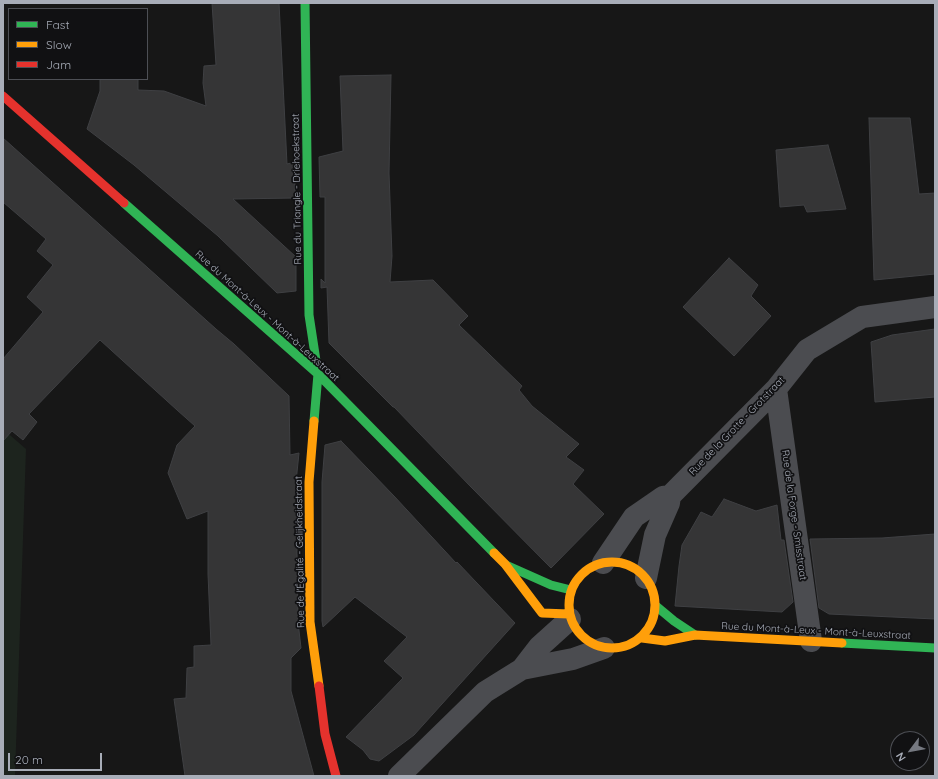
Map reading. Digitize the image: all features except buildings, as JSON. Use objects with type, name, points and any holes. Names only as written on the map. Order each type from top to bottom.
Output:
[{"type":"main road","name":"Rue du Triangle - Driehoekstraat","points":[[305,3],[309,315],[318,374]]},
{"type":"main road","name":"Rue du Mont-à-Leux - Mont-à-Leuxstraat","points":[[3,96],[318,374],[505,564],[542,613],[570,617]]},
{"type":"main road","name":"Rue de l'Égalité - Gelijkheidstraat","points":[[318,374],[309,482],[310,622],[325,734],[336,776]]},
{"type":"main road","points":[[603,562],[615,562],[628,565],[646,578],[653,591],[656,606],[653,619],[642,638],[629,646],[617,649],[604,648],[591,644],[575,630],[568,606],[571,590],[578,578],[584,572],[603,562]]},
{"type":"main road","name":"Rue du Mont-à-Leux - Mont-à-Leuxstraat","points":[[505,564],[551,585],[571,590]]},
{"type":"main road","name":"Rue du Mont-à-Leux - Mont-à-Leuxstraat","points":[[656,606],[674,621],[696,635]]},
{"type":"main road","name":"Rue du Mont-à-Leux - Mont-à-Leuxstraat","points":[[642,638],[665,641],[696,635],[935,648]]},
{"type":"street","name":"Rue de la Grotte - Grotstraat","points":[[646,578],[656,535],[669,503],[670,496],[776,389],[807,350],[862,317],[935,307]]},
{"type":"street","name":"Rue de la Forge - Smisstraat","points":[[776,389],[811,641]]},
{"type":"street","name":"Rue de la Grotte - Grotstraat","points":[[603,562],[634,517],[662,497],[670,496]]},
{"type":"street","points":[[399,776],[485,692],[522,669],[539,647],[570,617]]},
{"type":"street","points":[[522,669],[574,659],[604,648]]},
{"type":"shaded area","points":[[3,429],[26,449],[15,776],[3,776]]},
{"type":"traffic: fast","points":[[305,3],[309,315],[318,374],[314,421]]},
{"type":"traffic: fast","points":[[124,203],[318,374],[494,553]]},
{"type":"traffic: fast","points":[[506,565],[551,585],[571,590]]},
{"type":"traffic: fast","points":[[656,606],[674,621],[695,635]]},
{"type":"traffic: fast","points":[[842,643],[935,648]]},
{"type":"traffic: slow","points":[[314,421],[309,482],[310,622],[319,686]]},
{"type":"traffic: slow","points":[[494,553],[505,564],[542,613],[569,614]]},
{"type":"traffic: slow","points":[[604,562],[620,562],[629,565],[643,574],[652,588],[655,597],[655,605],[655,613],[652,622],[643,636],[629,645],[620,648],[604,648],[588,641],[581,636],[576,629],[569,613],[569,597],[576,581],[581,574],[588,569],[604,562]]},
{"type":"traffic: slow","points":[[642,638],[665,641],[695,635],[842,643]]},
{"type":"traffic: jam","points":[[3,96],[124,203]]},
{"type":"traffic: jam","points":[[319,686],[325,734],[336,776]]}]
